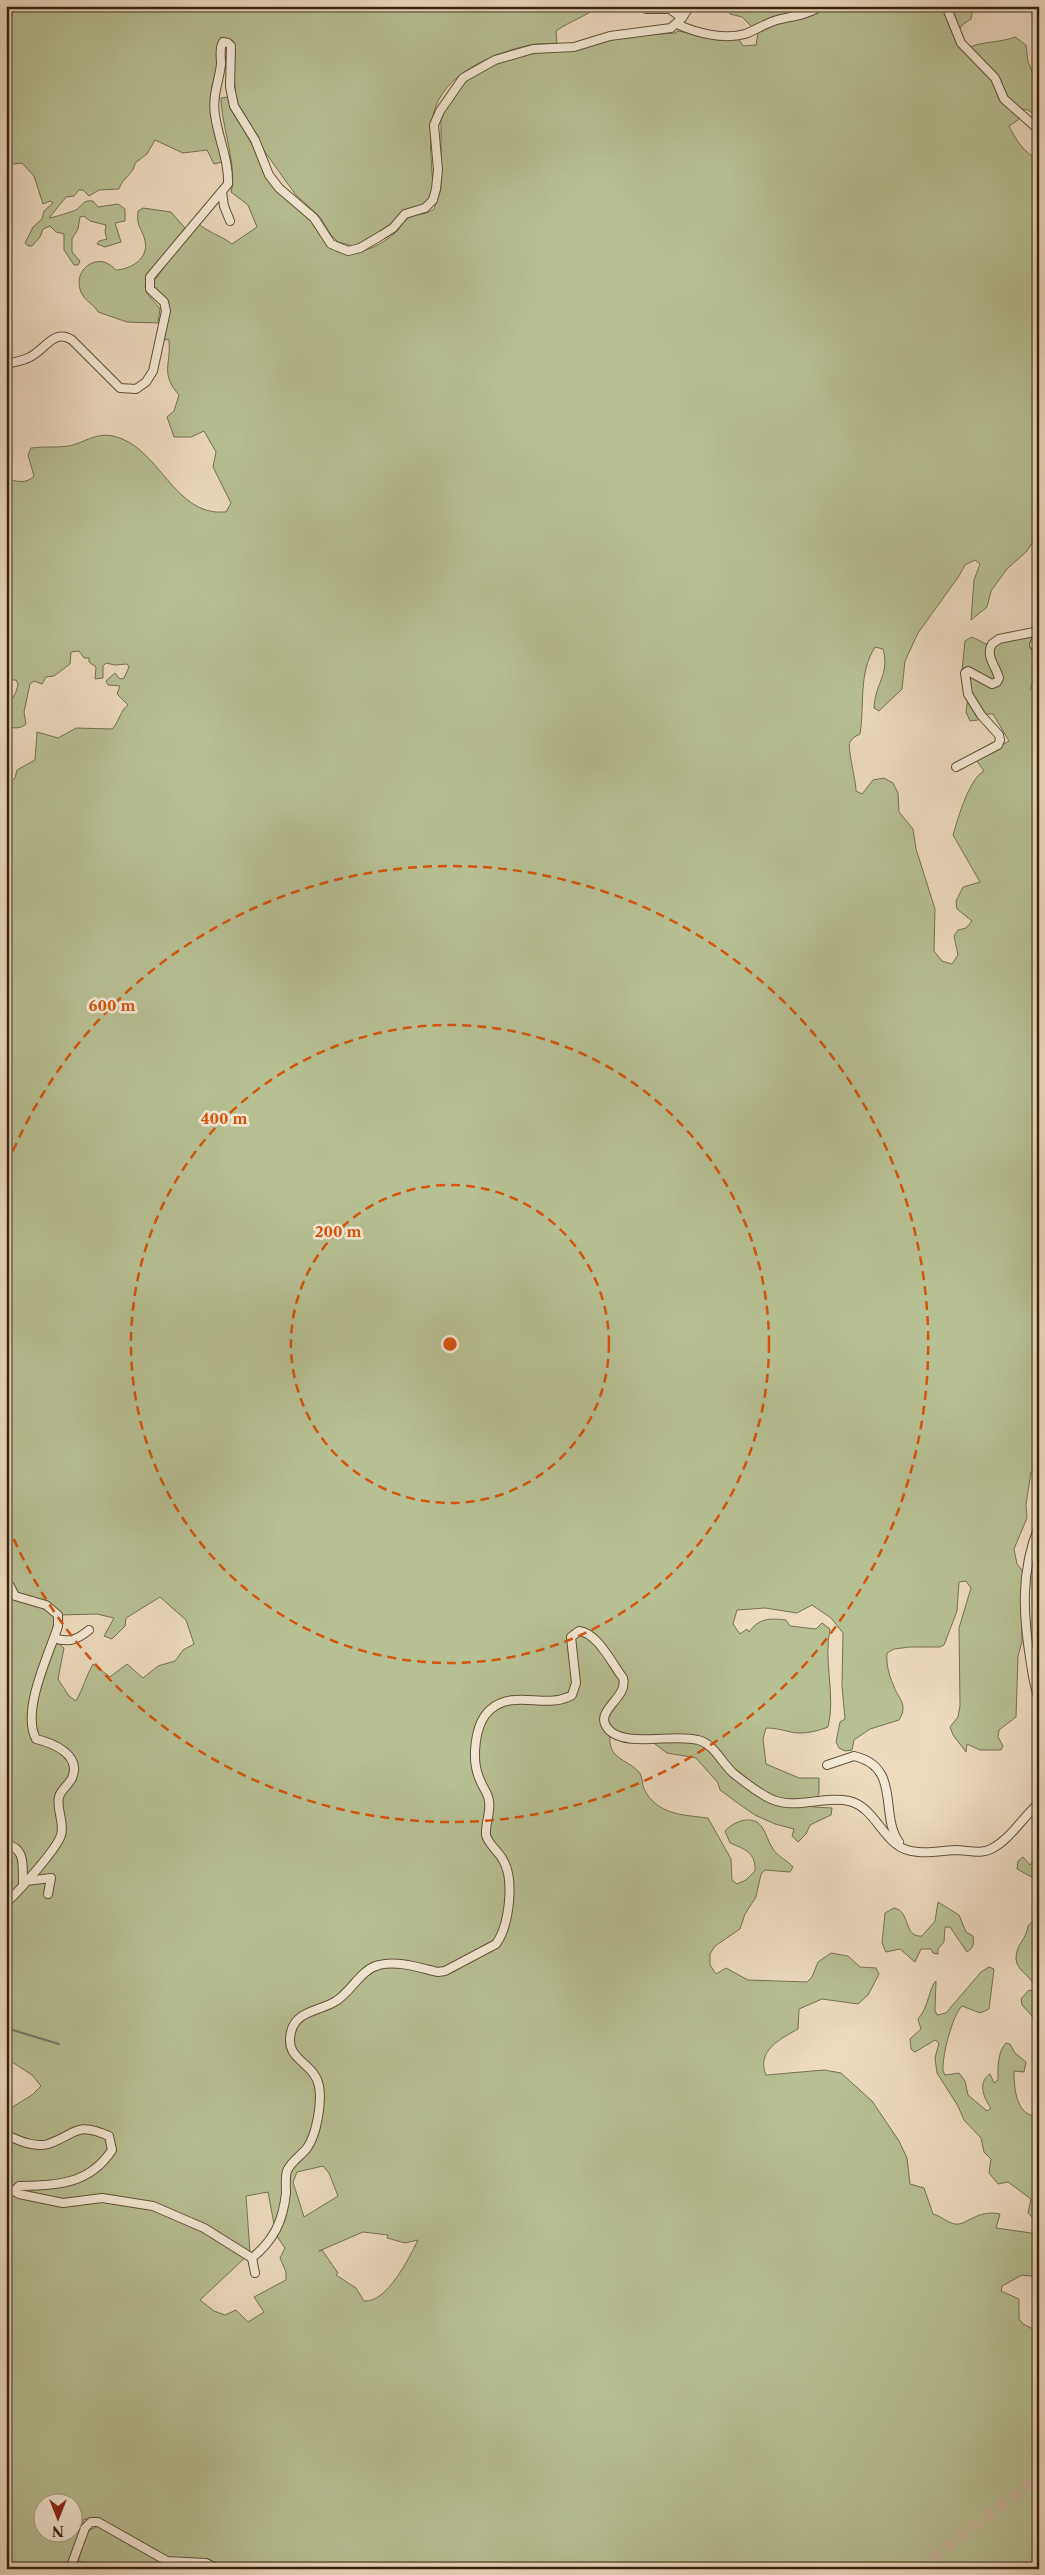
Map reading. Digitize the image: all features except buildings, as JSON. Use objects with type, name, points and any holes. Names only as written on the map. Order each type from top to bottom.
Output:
[{"type":"street","points":[[6,364],[29,358],[52,339],[64,336],[72,340],[118,387],[131,390],[144,384],[153,371],[166,311],[164,302],[150,289],[150,277],[227,187],[228,178],[215,118],[214,98],[220,65],[220,46],[223,42],[228,42],[230,46],[230,87],[235,109],[254,140],[269,175],[279,188],[317,222],[331,244],[345,251],[360,248],[382,236],[393,228],[405,214],[423,209],[433,200],[437,178],[434,125],[440,111],[461,80],[499,59],[533,49],[566,48],[610,36],[671,28],[680,21],[690,6]]},
{"type":"street","points":[[646,9],[670,9],[680,21],[703,33],[735,36],[787,18],[807,14],[821,6]]},
{"type":"street","points":[[946,6],[961,42],[995,78],[1004,99],[1039,130]]},
{"type":"street","points":[[222,192],[224,206],[230,221]]},
{"type":"street","points":[[1039,632],[1034,645],[1039,652]]},
{"type":"street","points":[[956,767],[998,745],[1000,740],[999,735],[980,715],[968,694],[965,673],[968,672],[992,684],[997,682],[999,678],[997,671],[989,654],[992,644],[999,640],[1039,632]]},
{"type":"street","points":[[1039,1526],[1028,1557],[1024,1587],[1026,1635],[1033,1679],[1039,1698]]},
{"type":"street","points":[[6,1903],[61,1836],[59,1798],[72,1779],[73,1773],[71,1759],[66,1751],[35,1736],[33,1700],[54,1638],[58,1615],[52,1608],[34,1600],[15,1596],[10,1586]]},
{"type":"street","points":[[54,1638],[66,1642],[81,1637],[89,1630]]},
{"type":"street","points":[[252,2258],[264,2248],[274,2234],[284,2213],[286,2173],[290,2164],[308,2147],[312,2137],[320,2092],[315,2075],[292,2052],[290,2047],[291,2030],[301,2017],[334,2003],[372,1968],[391,1964],[438,1972],[445,1971],[496,1944],[501,1937],[510,1897],[509,1881],[507,1868],[486,1834],[489,1803],[479,1779],[477,1730],[486,1714],[498,1704],[517,1699],[556,1700],[572,1695],[576,1683],[571,1637],[575,1632],[583,1631],[594,1639],[623,1678],[625,1684],[623,1693],[606,1710],[604,1716],[606,1726],[614,1735],[631,1739],[697,1739],[715,1751],[732,1772],[768,1798],[783,1804],[850,1802],[868,1813],[897,1846],[926,1852],[987,1851],[1002,1841],[1039,1803]]},
{"type":"street","points":[[827,1766],[854,1756],[870,1762],[878,1770],[888,1794],[890,1824],[903,1848]]},
{"type":"street","points":[[6,1844],[16,1847],[20,1851],[23,1862],[24,1883]]},
{"type":"street","points":[[24,1883],[51,1878],[48,1894]]},
{"type":"street","points":[[6,2135],[30,2144],[46,2144],[71,2132],[87,2128],[109,2136],[112,2150],[103,2163],[85,2175],[59,2185],[19,2186],[14,2191],[19,2194],[63,2203],[102,2198],[153,2206],[204,2228],[252,2258],[255,2273]]},
{"type":"street","points":[[72,2568],[86,2528],[90,2522],[98,2522],[167,2561],[206,2564],[218,2569]]},
{"type":"green space","points":[[6,6],[599,6],[556,31],[557,43],[533,44],[500,54],[485,60],[457,77],[446,88],[438,101],[433,116],[431,143],[433,188],[430,198],[422,207],[403,211],[385,231],[353,246],[338,242],[331,235],[320,217],[296,195],[265,152],[236,99],[233,41],[221,40],[218,71],[212,85],[213,118],[222,162],[214,164],[207,150],[183,153],[155,140],[147,154],[135,163],[119,189],[99,190],[89,196],[83,190],[79,190],[74,196],[66,197],[49,218],[76,210],[87,201],[93,201],[98,207],[118,204],[125,209],[125,221],[115,223],[121,242],[105,247],[97,244],[99,241],[107,239],[106,225],[90,221],[84,216],[80,217],[78,229],[72,239],[72,252],[80,261],[78,265],[74,265],[64,250],[64,234],[56,232],[50,226],[43,229],[40,237],[32,246],[28,246],[25,243],[33,227],[42,219],[44,211],[53,203],[50,201],[43,204],[34,176],[22,163],[6,165]]},
{"type":"green space","points":[[728,6],[973,6],[971,19],[962,25],[958,32],[968,48],[1015,37],[1026,45],[1028,62],[1039,87],[1039,118],[1028,110],[1021,109],[1018,120],[1009,126],[1017,141],[1025,150],[1034,157],[1039,158],[1039,532],[1027,551],[1007,569],[991,591],[987,607],[971,620],[974,580],[980,564],[975,560],[965,565],[918,633],[905,661],[902,689],[879,711],[874,708],[875,699],[885,666],[885,658],[883,649],[875,647],[864,678],[860,734],[852,739],[849,745],[856,791],[862,794],[873,780],[884,778],[893,783],[898,793],[899,812],[913,829],[916,849],[935,909],[934,951],[942,961],[952,964],[958,955],[954,936],[958,930],[966,928],[972,921],[957,909],[956,901],[963,887],[980,882],[953,835],[969,790],[984,771],[976,760],[1009,741],[993,714],[985,714],[978,720],[970,721],[966,712],[969,689],[962,670],[965,641],[972,637],[986,644],[996,643],[1039,630],[1039,667],[1030,689],[1039,694],[1039,1469],[1031,1472],[1026,1505],[1027,1518],[1014,1549],[1017,1564],[1024,1573],[1021,1592],[1022,1642],[1018,1656],[1016,1717],[999,1730],[998,1737],[1003,1746],[1001,1750],[980,1750],[967,1744],[966,1752],[953,1735],[950,1727],[958,1717],[960,1706],[959,1628],[971,1588],[966,1581],[959,1582],[957,1611],[944,1645],[940,1647],[894,1649],[887,1653],[889,1673],[903,1706],[899,1720],[870,1729],[854,1740],[852,1750],[845,1751],[839,1748],[836,1742],[840,1722],[845,1719],[842,1686],[843,1633],[831,1618],[812,1605],[797,1613],[765,1608],[737,1610],[733,1624],[740,1634],[747,1629],[749,1632],[757,1624],[770,1619],[786,1620],[790,1626],[816,1629],[822,1623],[830,1629],[828,1653],[831,1703],[828,1727],[800,1733],[766,1728],[763,1739],[766,1764],[799,1778],[819,1778],[819,1793],[813,1807],[832,1808],[831,1815],[810,1825],[806,1834],[798,1842],[792,1836],[794,1829],[775,1824],[755,1815],[720,1790],[718,1783],[696,1758],[667,1753],[651,1741],[610,1737],[610,1744],[615,1754],[640,1773],[644,1789],[649,1798],[656,1804],[672,1812],[708,1818],[731,1859],[732,1880],[737,1884],[746,1880],[755,1871],[754,1860],[745,1850],[730,1843],[725,1831],[733,1824],[744,1820],[758,1823],[764,1830],[775,1852],[793,1867],[790,1872],[765,1870],[761,1874],[756,1897],[745,1914],[740,1929],[715,1946],[710,1954],[710,1965],[716,1974],[726,1968],[748,1980],[807,1982],[812,1977],[818,1962],[831,1953],[848,1956],[860,1967],[876,1968],[879,1974],[868,1995],[858,2004],[822,1999],[799,2009],[798,2029],[777,2042],[764,2059],[766,2075],[824,2070],[841,2073],[872,2101],[899,2141],[907,2158],[910,2184],[924,2188],[933,2214],[959,2224],[979,2215],[1000,2214],[996,2228],[1038,2234],[1039,2277],[1022,2275],[1002,2286],[1001,2291],[1019,2299],[1019,2319],[1023,2324],[1039,2332],[1039,2569],[229,2569],[207,2559],[165,2557],[98,2520],[84,2519],[82,2525],[82,2492],[32,2492],[32,2542],[77,2542],[72,2557],[65,2569],[6,2569],[6,2111],[32,2095],[41,2086],[32,2075],[6,2058],[6,786],[15,778],[17,770],[35,760],[37,732],[58,738],[76,728],[112,729],[128,705],[117,694],[120,686],[108,685],[106,681],[115,673],[120,679],[124,678],[129,667],[127,664],[115,665],[106,663],[103,666],[103,678],[95,679],[96,667],[89,662],[89,658],[84,658],[79,651],[71,652],[70,664],[54,676],[46,677],[42,684],[34,681],[30,684],[24,712],[26,724],[16,728],[7,725],[8,707],[18,684],[16,680],[6,680],[6,478],[21,482],[34,476],[28,455],[31,448],[69,446],[101,435],[107,435],[129,442],[143,453],[179,493],[193,504],[208,511],[226,512],[231,503],[213,467],[216,452],[204,431],[191,437],[174,437],[167,417],[174,411],[179,395],[168,375],[169,340],[163,339],[168,313],[153,290],[152,284],[177,249],[199,224],[232,244],[257,227],[248,205],[231,192],[233,182],[231,159],[221,98],[228,97],[233,111],[246,132],[266,174],[341,252],[357,252],[372,248],[386,240],[408,218],[434,209],[441,189],[441,117],[458,86],[482,69],[533,52],[619,37],[675,33],[678,31],[714,37],[738,38],[743,46],[756,45],[758,33],[742,17],[730,14]],"holes":[[[160,1597],[186,1620],[194,1644],[183,1650],[175,1661],[158,1666],[143,1678],[127,1664],[110,1677],[93,1664],[76,1701],[69,1696],[58,1679],[64,1648],[52,1639],[60,1615],[97,1614],[114,1618],[104,1636],[112,1639],[125,1626],[126,1618]],[[323,2166],[329,2173],[338,2196],[304,2217],[293,2182],[297,2172]],[[268,2192],[276,2235],[285,2248],[280,2258],[286,2272],[286,2280],[254,2297],[264,2312],[248,2322],[236,2310],[225,2315],[214,2311],[200,2300],[250,2253],[246,2196]],[[363,2232],[388,2235],[387,2238],[405,2243],[418,2240],[396,2278],[381,2295],[373,2300],[364,2301],[356,2288],[336,2275],[338,2273],[322,2250],[319,2251]]]},
{"type":"green space","points":[[143,208],[171,212],[185,228],[148,275],[146,281],[145,286],[148,294],[160,309],[158,323],[127,322],[98,312],[84,297],[79,284],[83,270],[90,264],[104,262],[116,270],[127,268],[142,258],[146,247],[139,224],[138,211]]},
{"type":"green space","points":[[1023,1857],[1030,1865],[1034,1859],[1039,1857],[1039,1881],[1017,1869],[1018,1861]]},
{"type":"green space","points":[[938,1902],[959,1915],[966,1932],[973,1936],[971,1949],[967,1952],[950,1927],[945,1927],[944,1942],[938,1949],[938,1954],[933,1953],[931,1949],[921,1949],[915,1962],[900,1949],[886,1952],[882,1943],[885,1913],[894,1908],[899,1910],[903,1914],[912,1933],[922,1936],[935,1921]]},
{"type":"green space","points":[[1039,1915],[1039,2036],[1033,2017],[1022,2005],[1021,1999],[1029,1990],[1036,1992],[1035,1986],[1019,1968],[1016,1954],[1028,1926]]},
{"type":"green space","points":[[989,1967],[994,1969],[989,2009],[980,2013],[962,2006],[958,2011],[948,2037],[943,2071],[945,2075],[959,2073],[965,2081],[968,2095],[987,2111],[991,2108],[984,2095],[984,2081],[990,2074],[994,2083],[998,2080],[1000,2056],[1006,2043],[1010,2044],[1015,2053],[1026,2062],[1024,2072],[1014,2071],[1015,2085],[1021,2107],[1031,2115],[1039,2116],[1039,2216],[1032,2217],[1028,2213],[1031,2199],[1008,2182],[998,2184],[989,2173],[991,2159],[984,2152],[981,2138],[964,2120],[958,2106],[937,2073],[935,2058],[939,2043],[935,2040],[915,2052],[911,2049],[910,2039],[921,2029],[918,2019],[936,1981],[935,2010],[937,2015],[946,2013],[981,1972]]},
{"type":"green space","points":[[98,2526],[163,2563],[202,2569],[89,2569],[87,2563],[78,2561],[88,2531]]},
{"type":"waterway","points":[[6,2028],[59,2044]]},
{"type":"tunnel","points":[[919,2569],[1039,2477]]}]
